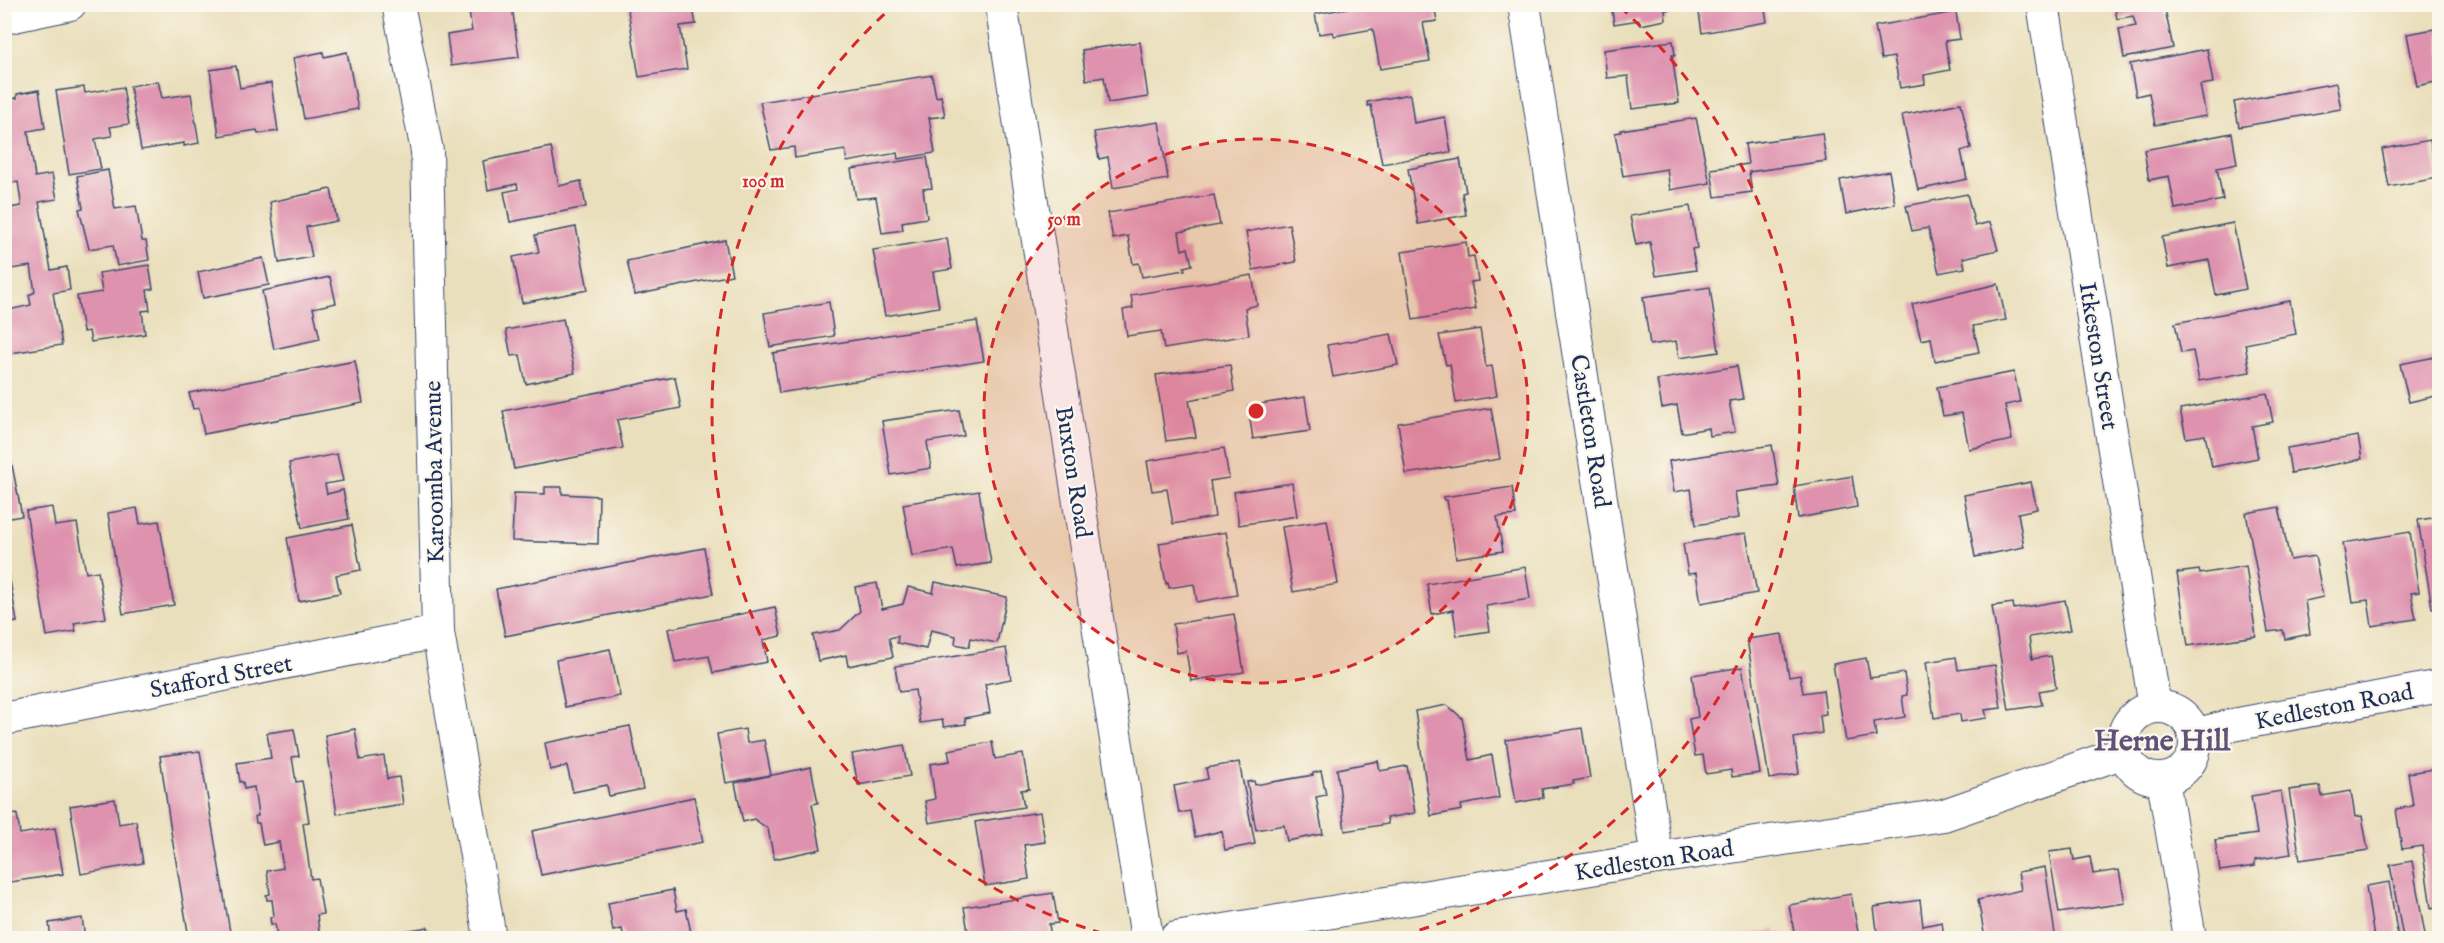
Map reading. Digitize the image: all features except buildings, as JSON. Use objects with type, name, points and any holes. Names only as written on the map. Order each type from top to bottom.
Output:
[{"type":"street","points":[[4,18],[70,4]]},
{"type":"street","name":"Karoomba Avenue","points":[[398,4],[427,151],[438,632],[490,939]]},
{"type":"street","name":"Buxton Road","points":[[1001,4],[1147,939]]},
{"type":"street","name":"Castleton Road","points":[[1524,4],[1657,858]]},
{"type":"street","name":"Itkeston Street","points":[[2043,4],[2155,707]]},
{"type":"street","name":"Stafford Street","points":[[4,719],[438,632]]},
{"type":"street","name":"Kedleston Road","points":[[2194,735],[2233,725],[2439,686]]},
{"type":"street","points":[[2155,707],[2175,711],[2190,725],[2194,735],[2195,747],[2192,759],[2175,776],[2163,780],[2143,776],[2134,770],[2124,752],[2123,740],[2126,728],[2133,718],[2155,707]]},
{"type":"street","name":"Kedleston Road","points":[[1176,939],[1657,858],[1944,815],[2124,752]]},
{"type":"street","points":[[2163,780],[2190,939]]},
{"type":"district","name":"Herne Hill","points":[[2162,740]]}]
